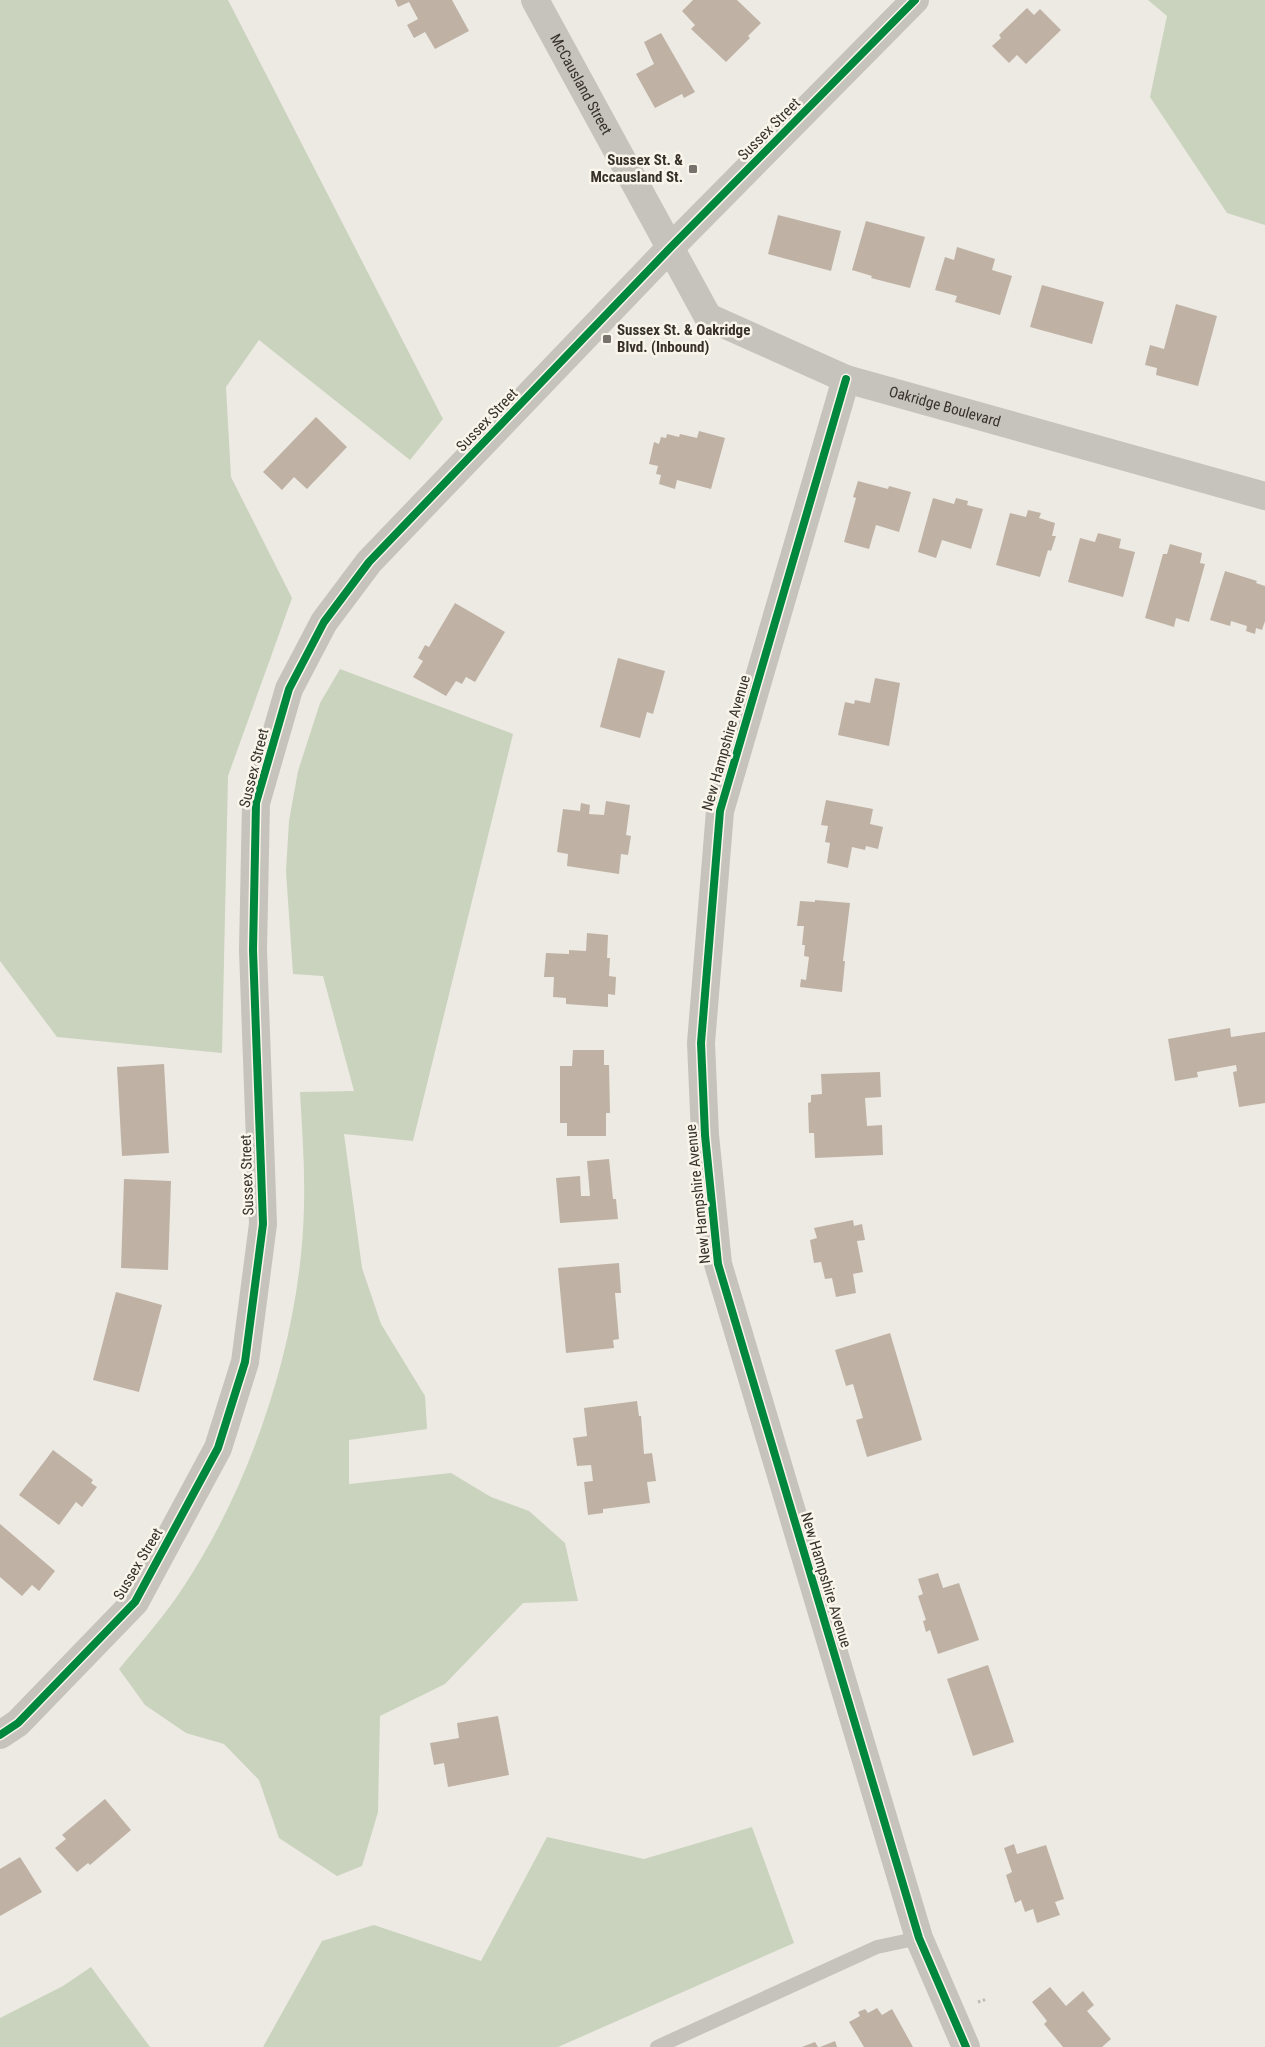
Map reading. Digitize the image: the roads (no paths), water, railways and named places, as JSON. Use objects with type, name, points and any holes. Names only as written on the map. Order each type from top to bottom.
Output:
[{"type":"street","name":"McCausland Street","points":[[535,0],[670,248]]},
{"type":"street","name":"Sussex Street","points":[[0,1735],[18,1723],[135,1602],[218,1448],[245,1362],[263,1224],[252,950],[256,803],[288,689],[324,622],[369,562],[670,248],[915,0]]},
{"type":"street","name":"Oakridge Boulevard","points":[[670,248],[708,317],[846,379],[1265,496]]},
{"type":"street","name":"New Hampshire Avenue","points":[[846,379],[720,811],[701,1043],[704,1126],[718,1264],[919,1938],[966,2047]]},
{"type":"lane","points":[[657,2047],[878,1947],[919,1938]]},
{"type":"place","name":"Sussex St. & Mccausland St.","points":[[693,169]]},
{"type":"place","name":"Sussex St. & Oakridge Blvd. (Inbound)","points":[[607,339]]}]
